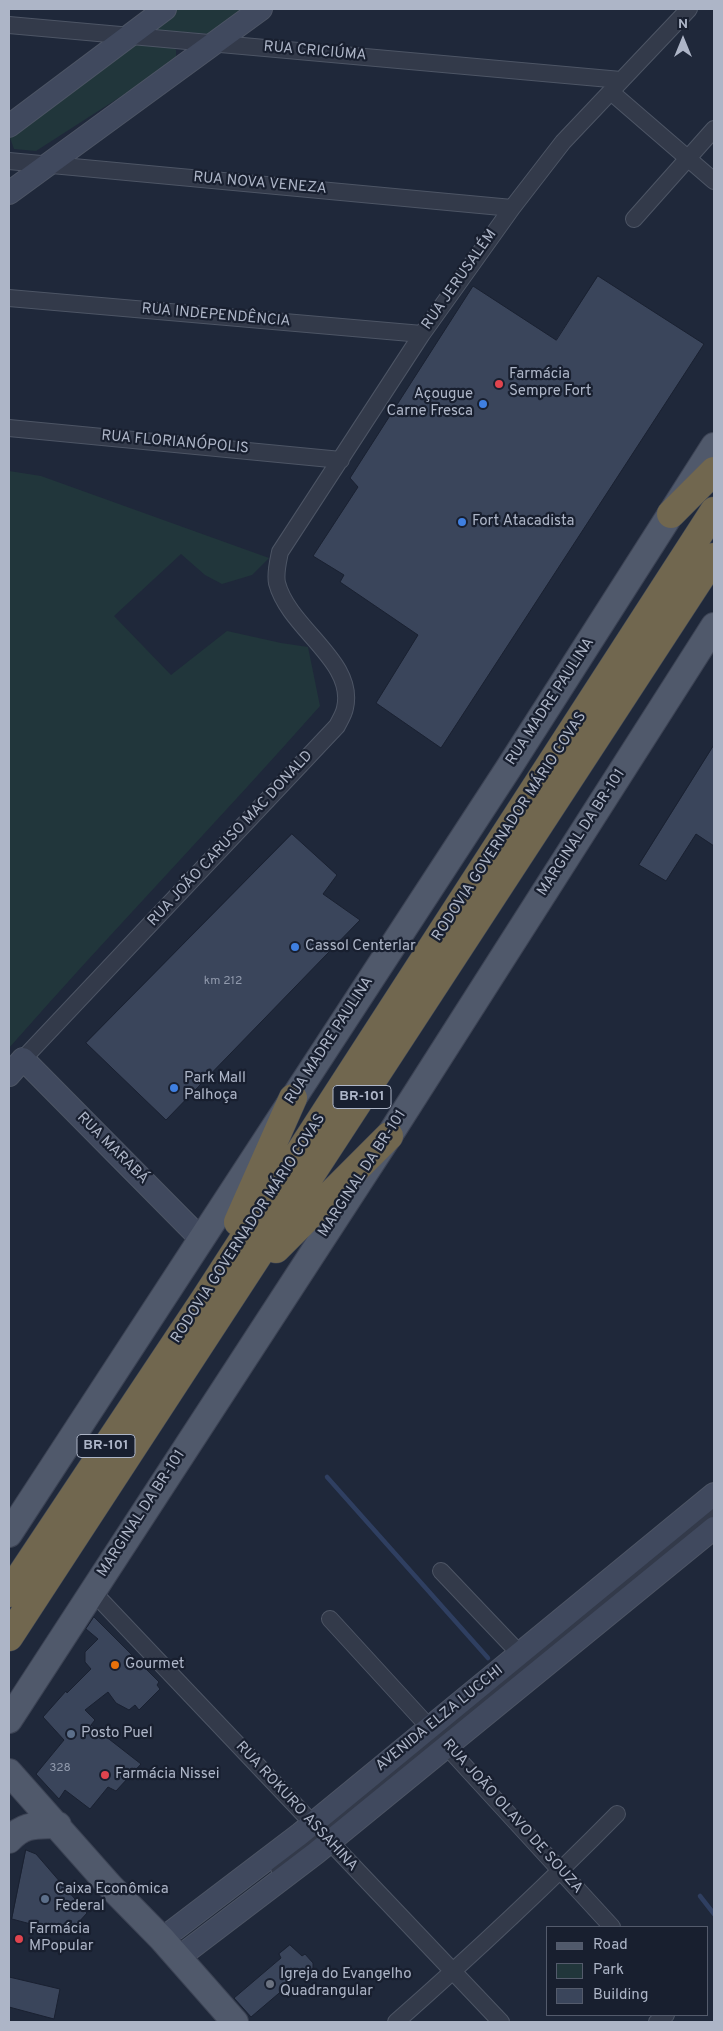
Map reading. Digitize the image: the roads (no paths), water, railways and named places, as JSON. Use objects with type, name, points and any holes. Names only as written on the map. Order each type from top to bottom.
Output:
[{"type":"highway","points":[[671,514],[714,471]]},
{"type":"highway","name":"RODOVIA GOVERNADOR MÁRIO COVAS","points":[[9,1593],[204,1300],[714,511]]},
{"type":"highway","name":"RODOVIA GOVERNADOR MÁRIO COVAS","points":[[9,1637],[714,557]]},
{"type":"highway","points":[[204,1300],[293,1098]]},
{"type":"highway","points":[[236,1289],[389,1136]]},
{"type":"main road","points":[[9,126],[166,9]]},
{"type":"main road","points":[[9,193],[261,9]]},
{"type":"main road","name":"RUA MADRE PAULINA","points":[[9,1534],[714,446]]},
{"type":"main road","name":"MARGINAL DA BR-101","points":[[9,1720],[389,1136],[714,626]]},
{"type":"main road","name":"RUA MARABÁ","points":[[16,1067],[201,1239]]},
{"type":"main road","name":"AVENIDA ELZA LUCCHI","points":[[439,1737],[520,1654],[714,1494]]},
{"type":"main road","name":"AVENIDA ELZA LUCCHI","points":[[177,1945],[439,1737],[714,1528]]},
{"type":"main road","points":[[9,1772],[58,1825],[110,1886],[177,1945],[235,2022]]},
{"type":"main road","points":[[9,1838],[26,1826],[58,1825]]},
{"type":"street","name":"RUA JERUSALÉM","points":[[277,582],[280,552],[289,536],[341,460],[422,334],[512,208],[563,142],[689,9]]},
{"type":"street","name":"RUA CRICIÚMA","points":[[9,25],[214,43],[616,86]]},
{"type":"street","points":[[616,86],[688,158],[714,181]]},
{"type":"street","points":[[634,219],[714,129]]},
{"type":"street","name":"RUA NOVA VENEZA","points":[[9,161],[512,208]]},
{"type":"street","name":"RUA INDEPENDÊNCIA","points":[[9,298],[422,334]]},
{"type":"street","name":"RUA FLORIANÓPOLIS","points":[[9,428],[341,460]]},
{"type":"street","name":"RUA JOÃO CARUSO MAC DONALD","points":[[16,1067],[338,726],[345,709],[347,692],[344,679],[337,666],[290,610],[277,582]]},
{"type":"street","points":[[439,1737],[714,1512]]},
{"type":"street","points":[[441,1571],[520,1654]]},
{"type":"street","name":"RUA ROKURO ASSAHINA","points":[[92,1591],[501,2022]]},
{"type":"street","name":"RUA JOÃO OLAVO DE SOUZA","points":[[330,1619],[611,1926]]},
{"type":"street","points":[[396,2022],[453,1972],[617,1814]]},
{"type":"waterway","points":[[327,1477],[488,1658]]},
{"type":"waterway","points":[[700,1896],[714,1914]]},
{"type":"place","name":"Farmácia Sempre Fort","points":[[499,384]]},
{"type":"place","name":"Açougue Carne Fresca","points":[[483,404]]},
{"type":"place","name":"Fort Atacadista","points":[[462,522]]},
{"type":"place","name":"Cassol Centerlar","points":[[295,947]]},
{"type":"place","name":"Park Mall Palhoça","points":[[174,1088]]},
{"type":"place","name":"Gourmet","points":[[115,1665]]},
{"type":"place","name":"Posto Puel","points":[[71,1734]]},
{"type":"place","name":"Farmácia Nissei","points":[[105,1775]]},
{"type":"place","name":"Caixa Econômica Federal","points":[[45,1899]]},
{"type":"place","name":"Farmácia MPopular","points":[[19,1939]]},
{"type":"place","name":"Igreja do Evangelho Quadrangular","points":[[270,1984]]}]
